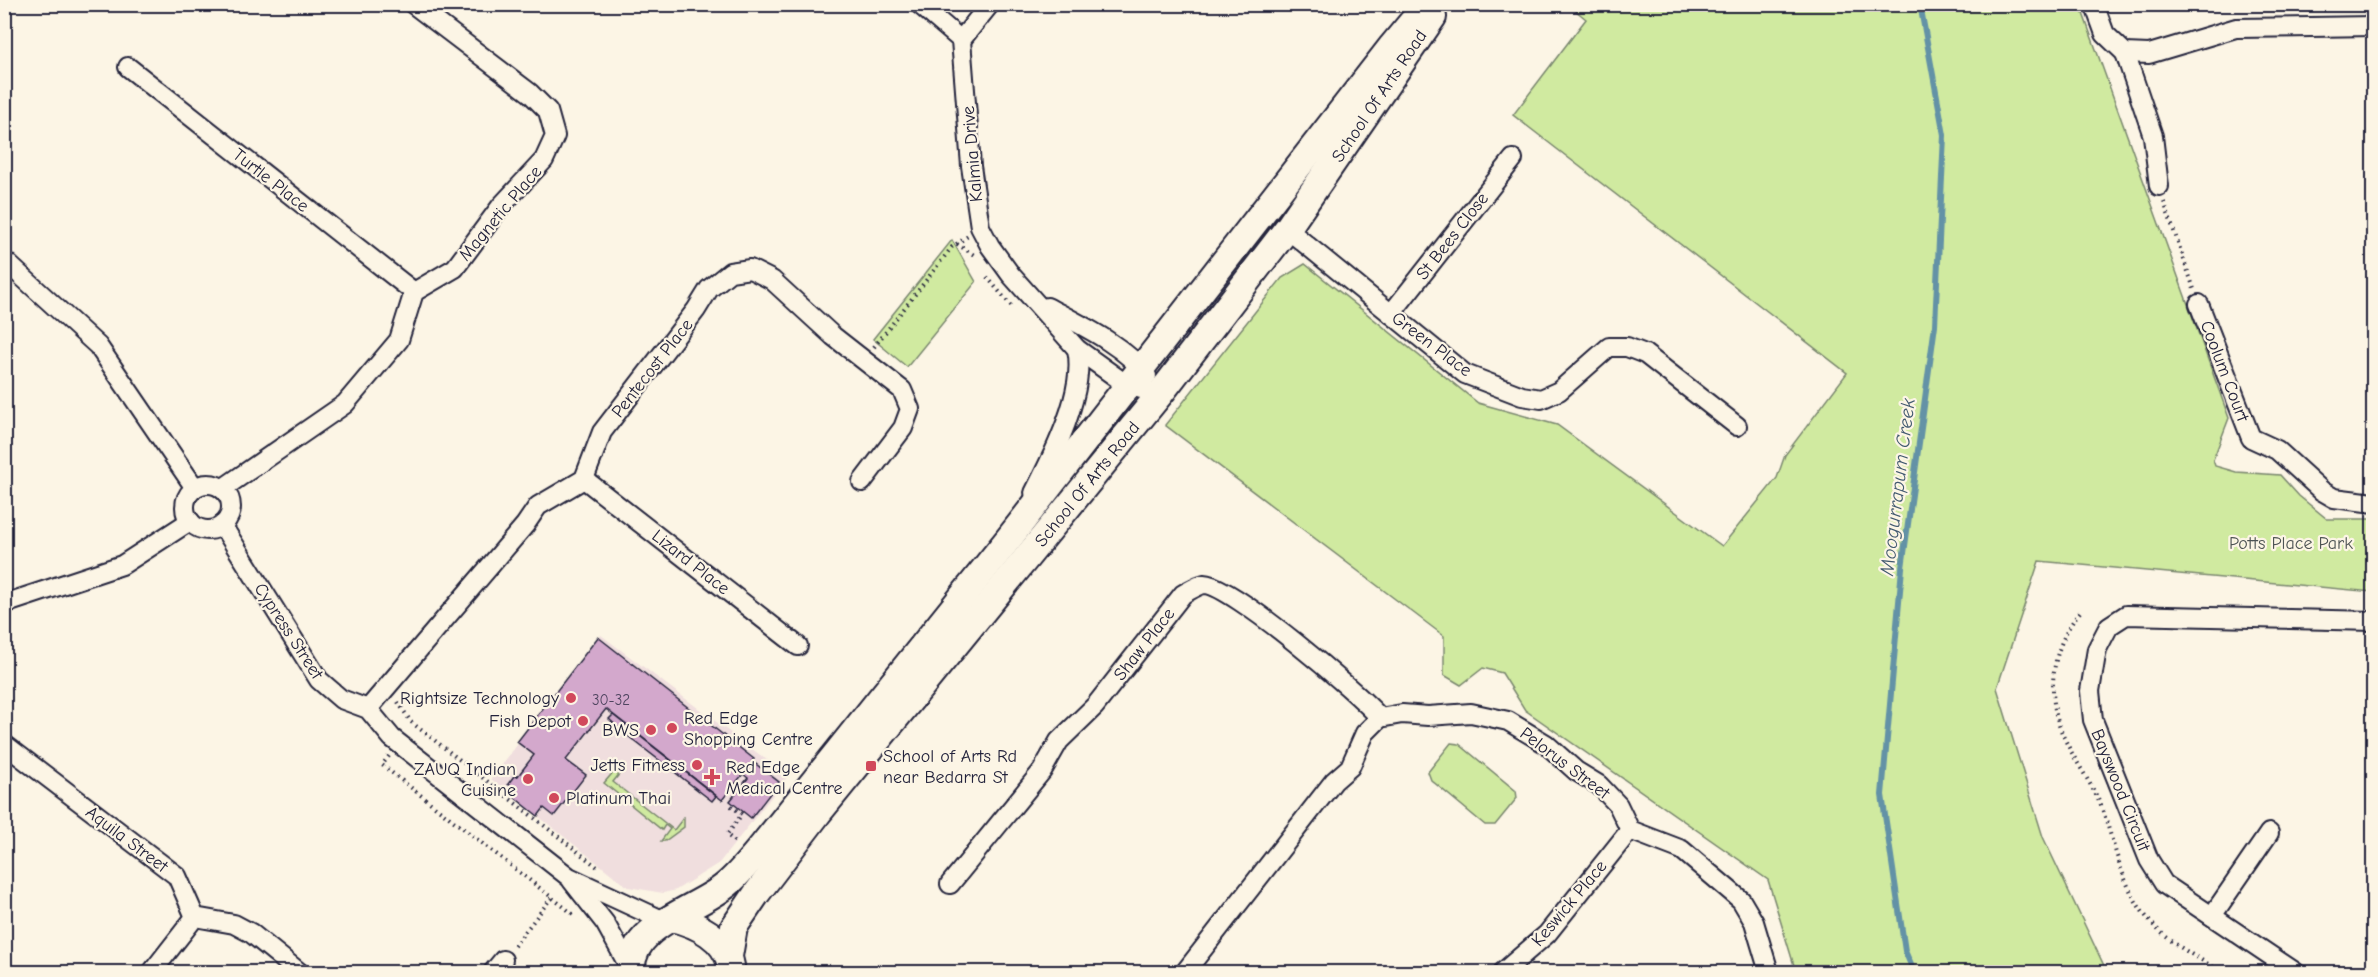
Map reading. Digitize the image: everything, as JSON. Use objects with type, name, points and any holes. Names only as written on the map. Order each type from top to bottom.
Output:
[{"type":"street","name":"Magnetic Place","points":[[413,4],[530,93],[548,111],[555,136],[544,160],[501,206],[455,267],[414,292]]},
{"type":"street","points":[[919,4],[961,40],[990,4]]},
{"type":"street","name":"School Of Arts Road","points":[[631,971],[638,944],[646,934],[703,903],[727,885],[763,845],[1010,537],[1427,4]]},
{"type":"street","name":"School Of Arts Road","points":[[731,967],[734,927],[757,893],[819,812],[1160,394],[1287,229],[1408,56],[1441,4]]},
{"type":"street","points":[[2094,4],[2105,34],[2125,53],[2153,136],[2159,186]]},
{"type":"street","points":[[2125,53],[2149,54],[2236,28],[2373,26]]},
{"type":"street","name":"Kalmia Drive","points":[[961,40],[967,90],[970,166],[980,227],[990,246],[1011,275],[1038,302],[1077,349],[1134,376],[1160,394]]},
{"type":"street","name":"Turtle Place","points":[[128,67],[414,292]]},
{"type":"street","name":"St Bees Close","points":[[1391,314],[1513,159]]},
{"type":"street","name":"Green Place","points":[[1287,229],[1465,374],[1522,396],[1541,399],[1559,391],[1609,347],[1627,347],[1645,354],[1737,426]]},
{"type":"street","points":[[4,260],[98,346],[195,488]]},
{"type":"street","name":"Pentecost Place","points":[[584,479],[602,432],[696,310],[708,289],[730,272],[750,269],[772,280],[833,336],[902,390],[910,409],[903,428],[862,482]]},
{"type":"street","points":[[222,489],[345,404],[399,340],[414,292]]},
{"type":"street","name":"Kalmia Drive","points":[[1038,302],[1094,332],[1134,376]]},
{"type":"street","name":"Coolum Court","points":[[2199,304],[2251,438],[2277,450],[2322,491],[2334,498],[2373,502]]},
{"type":"street","points":[[1010,537],[1060,440],[1079,374],[1077,349]]},
{"type":"street","points":[[368,709],[525,525],[538,506],[584,479]]},
{"type":"street","name":"Lizard Place","points":[[584,479],[798,646]]},
{"type":"street","points":[[207,484],[222,489],[231,505],[230,513],[222,525],[208,530],[201,529],[190,521],[185,503],[195,488],[207,484]]},
{"type":"street","points":[[4,604],[122,565],[190,521]]},
{"type":"street","name":"Cypress Street","points":[[222,525],[319,680],[341,699],[368,709],[399,744],[569,877],[605,923],[631,971]]},
{"type":"street","name":"Shaw Place","points":[[950,884],[1042,771],[1059,741],[1095,706],[1183,594],[1204,584],[1223,590],[1275,628],[1364,700],[1380,718]]},
{"type":"street","name":"Bayswood Circuit","points":[[2295,972],[2164,884],[2149,860],[2093,720],[2090,691],[2097,649],[2109,626],[2126,615],[2373,621]]},
{"type":"street","name":"Pelorus Street","points":[[1380,718],[1402,714],[1428,716],[1471,712],[1508,721],[1546,744],[1576,771],[1599,785],[1617,805],[1630,830]]},
{"type":"street","points":[[1185,972],[1334,780],[1350,767],[1365,733],[1380,718]]},
{"type":"street","name":"Aquila Street","points":[[4,744],[177,876],[195,916]]},
{"type":"street","points":[[1630,830],[1682,850],[1741,900],[1754,922],[1768,972]]},
{"type":"street","name":"Keswick Place","points":[[1503,972],[1547,934],[1630,830]]},
{"type":"street","points":[[2212,916],[2269,833]]},
{"type":"street","name":"Cypress Street","points":[[569,877],[668,920]]},
{"type":"street","points":[[152,972],[195,916],[234,924],[251,933],[299,972]]},
{"type":"street","points":[[668,920],[701,928],[731,967]]},
{"type":"path","points":[[2159,186],[2199,304]]},
{"type":"path","points":[[864,360],[952,247],[980,227]]},
{"type":"path","points":[[399,744],[382,765],[580,919]]},
{"type":"path","points":[[731,806],[742,814],[727,835],[738,844]]},
{"type":"path","points":[[498,966],[552,897]]},
{"type":"shaded area","points":[[601,635],[788,776],[719,863],[676,890],[663,893],[628,887],[491,779]]},
{"type":"green space","name":"Potts Place Park","points":[[1569,5],[2080,5],[2229,418],[2213,460],[2215,466],[2236,472],[2280,475],[2299,496],[2327,519],[2373,519],[2373,592],[2039,561],[1997,688],[2043,837],[2107,972],[1796,972],[1768,880],[1525,710],[1502,673],[1483,668],[1461,685],[1444,675],[1444,636],[1165,425],[1282,278],[1305,264],[1478,403],[1557,425],[1722,546],[1777,478],[1785,455],[1847,373],[1513,115],[1586,19]]},
{"type":"green space","points":[[952,240],[976,282],[907,367],[873,339]]},
{"type":"green space","points":[[1451,743],[1459,744],[1516,791],[1517,798],[1495,825],[1485,825],[1431,780],[1428,772]]},
{"type":"green space","points":[[616,769],[621,769],[621,772],[613,782],[674,830],[684,817],[684,827],[665,841],[661,841],[670,829],[665,825],[662,830],[604,783]]},
{"type":"building","name":"Red Edge Shopping Centre","points":[[598,637],[754,759],[752,761],[779,782],[751,818],[730,801],[748,778],[743,774],[722,800],[606,709],[566,760],[586,775],[554,816],[544,808],[538,816],[509,793],[513,787],[508,784],[514,776],[517,777],[534,755],[517,742]]},
{"type":"building","points":[[613,715],[716,796],[712,801],[624,733],[609,719]]},
{"type":"waterway","name":"Moogurrapum Creek","points":[[1914,972],[1905,951],[1882,795],[1902,568],[1935,325],[1944,135],[1920,4]]},
{"type":"place","name":"Rightsize Technology","points":[[571,698]]},
{"type":"place","name":"Fish Depot","points":[[583,721]]},
{"type":"place","name":"Red Edge Shopping Centre","points":[[672,728]]},
{"type":"place","name":"BWS","points":[[651,730]]},
{"type":"place","name":"Jetts Fitness","points":[[697,765]]},
{"type":"place","name":"School of Arts Rd near Bedarra St","points":[[871,766]]},
{"type":"place","name":"Red Edge Medical Centre","points":[[712,777]]},
{"type":"place","name":"ZAUQ Indian Cuisine","points":[[528,779]]},
{"type":"place","name":"Platinum Thai","points":[[554,798]]}]
